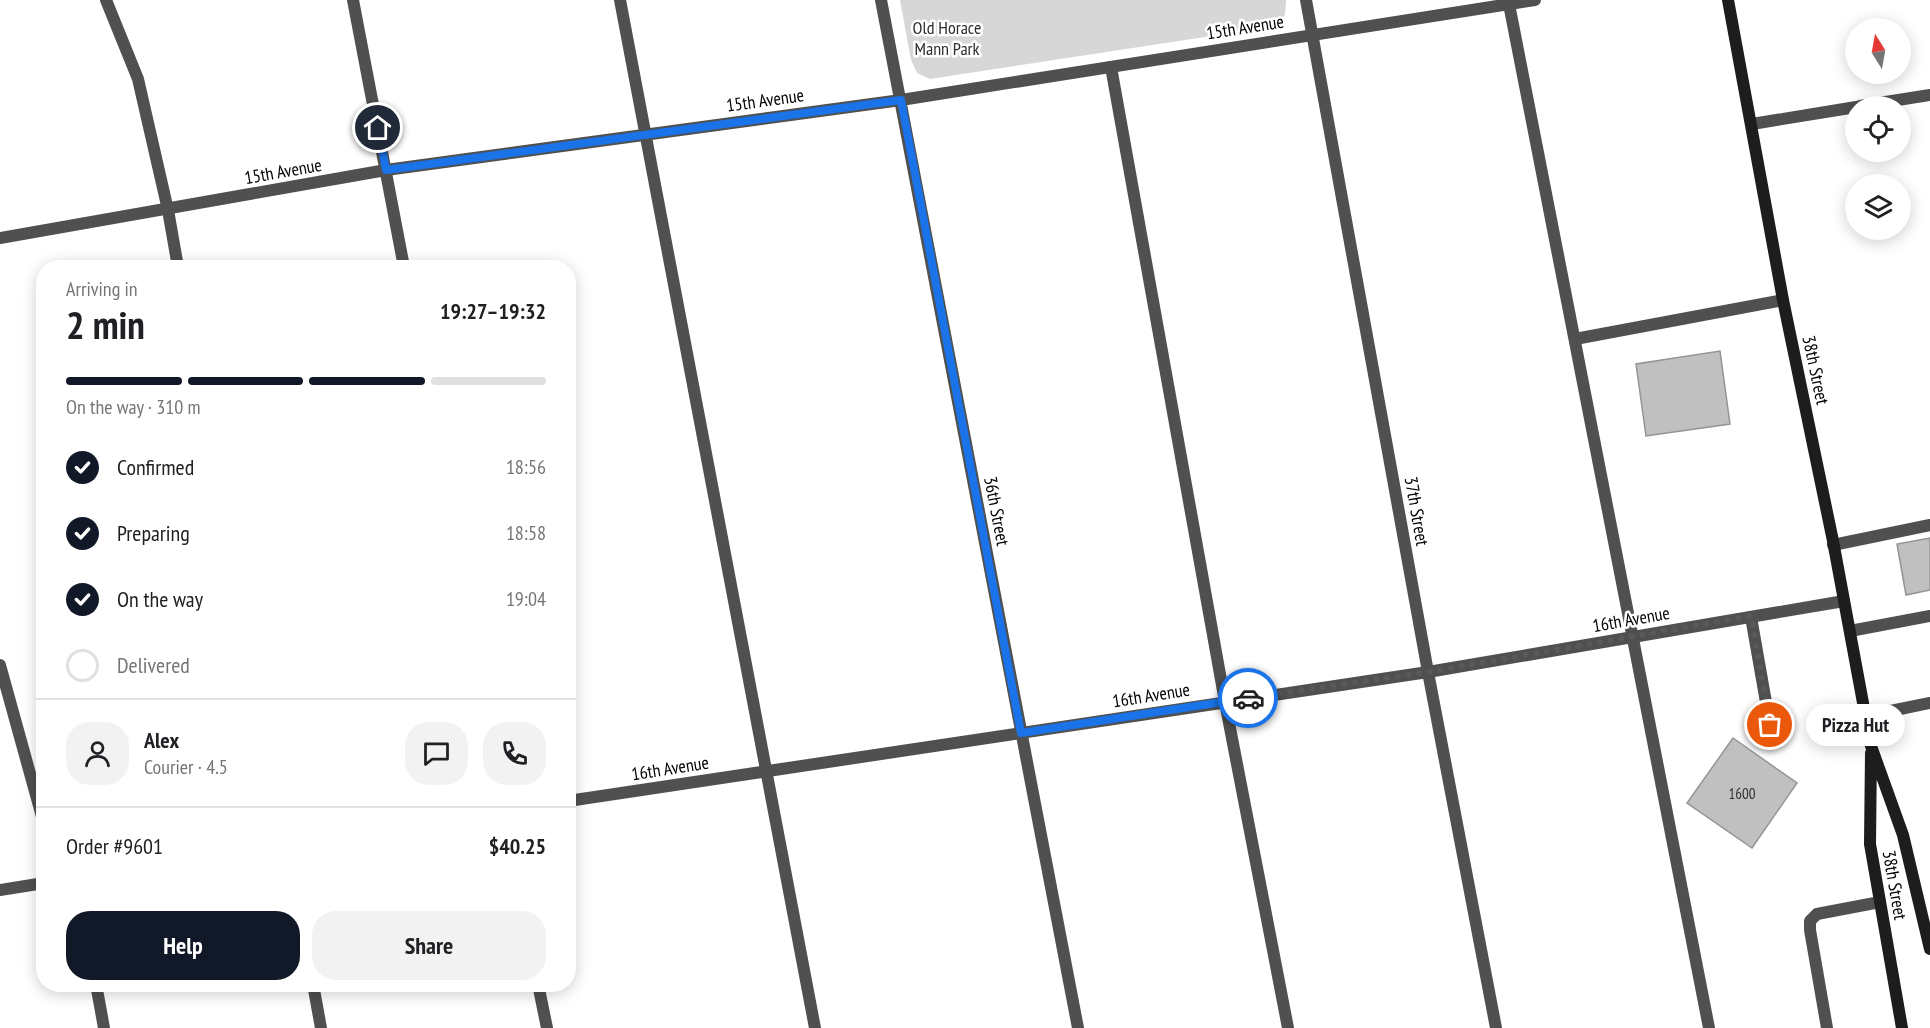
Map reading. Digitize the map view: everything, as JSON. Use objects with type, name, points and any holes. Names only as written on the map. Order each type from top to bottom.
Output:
[{"type":"street","points":[[106,0],[138,79],[168,210],[177,260]]},
{"type":"street","points":[[353,0],[403,260]]},
{"type":"street","points":[[621,0],[815,1028]]},
{"type":"street","name":"36th Street","points":[[881,0],[1078,1028]]},
{"type":"street","name":"37th Street","points":[[1306,0],[1428,672],[1496,1028]]},
{"type":"street","name":"15th Avenue","points":[[0,238],[386,170],[901,100],[1535,0]]},
{"type":"street","name":"38th Street","points":[[1728,0],[1783,300],[1866,716],[1871,746],[1870,844],[1902,1028]]},
{"type":"street","points":[[1509,4],[1709,1028]]},
{"type":"street","points":[[1111,67],[1225,702],[1288,1028]]},
{"type":"street","points":[[1911,98],[1930,95]]},
{"type":"street","points":[[1752,124],[1845,109]]},
{"type":"street","points":[[1575,339],[1783,300]]},
{"type":"street","points":[[1833,545],[1930,525]]},
{"type":"street","name":"16th Avenue","points":[[576,800],[1428,672],[1844,601]]},
{"type":"street","points":[[1751,616],[1770,725]]},
{"type":"street","points":[[1850,631],[1930,616]]},
{"type":"street","points":[[0,665],[36,795]]},
{"type":"street","points":[[1866,716],[1930,703]]},
{"type":"street","name":"38th Street","points":[[1871,746],[1903,835],[1930,950]]},
{"type":"street","points":[[0,890],[36,884]]},
{"type":"street","points":[[1827,1028],[1810,921],[1817,914],[1880,902]]},
{"type":"street","points":[[97,992],[104,1028]]},
{"type":"street","points":[[314,992],[321,1028]]},
{"type":"street","points":[[540,992],[547,1028]]},
{"type":"green space","name":"Old Horace Mann Park","points":[[900,0],[1286,1],[1285,15],[1264,28],[930,79],[917,73],[911,60]]},
{"type":"building","points":[[1720,351],[1730,424],[1646,436],[1636,364]]},
{"type":"building","points":[[1930,538],[1930,590],[1906,595],[1897,544]]},
{"type":"building","points":[[1733,738],[1797,783],[1752,848],[1687,803]]},
{"type":"way so far","points":[[1248,698],[1428,672],[1751,616],[1770,725]]},
{"type":"place","name":"Pizza Hut","points":[[1770,725]]},
{"type":"route","points":[[378,128],[386,170],[901,100],[1021,733],[1248,698]]}]
